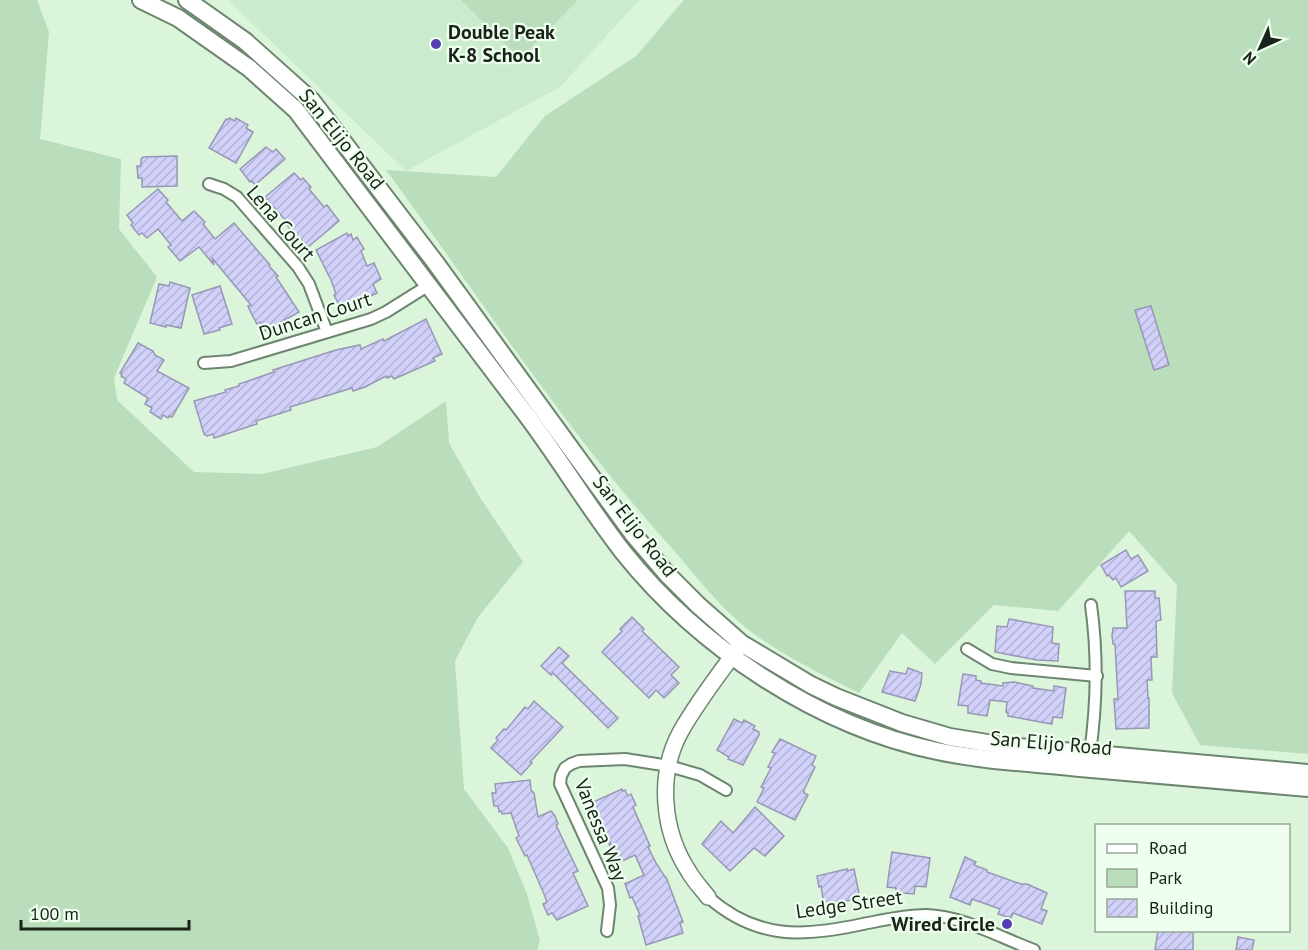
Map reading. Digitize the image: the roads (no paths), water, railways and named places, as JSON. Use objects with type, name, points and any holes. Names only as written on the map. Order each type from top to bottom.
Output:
[{"type":"main road","name":"San Elijo Road","points":[[141,0],[178,18],[241,61],[296,110],[530,418],[623,552],[693,624],[736,650],[836,697],[902,723],[950,737],[1006,746],[1308,773]]},
{"type":"main road","name":"San Elijo Road","points":[[187,0],[245,41],[312,101],[435,262],[633,534],[736,650],[789,693],[844,720],[890,738],[936,751],[1014,761],[1308,788]]},
{"type":"main road","points":[[645,576],[655,576],[661,580],[683,603],[698,605]]},
{"type":"street","name":"Lena Court","points":[[209,184],[237,196],[298,267],[309,285],[327,332]]},
{"type":"street","name":"Duncan Court","points":[[204,363],[231,361],[386,312],[429,285]]},
{"type":"street","points":[[1090,753],[1097,676],[1092,604]]},
{"type":"street","points":[[967,649],[992,664],[1011,668],[1097,676]]},
{"type":"street","name":"Ledge Street","points":[[736,650],[680,732],[669,766],[666,788],[667,815],[672,837],[688,871],[708,897],[736,917],[784,933],[835,930],[902,916],[926,915],[951,918],[1034,950]]},
{"type":"street","name":"Vanessa Way","points":[[607,931],[610,905],[608,888],[560,784],[565,768],[579,761],[625,759],[700,774],[726,790]]},
{"type":"place","name":"Double Peak K-8 School","points":[[436,44]]},
{"type":"place","name":"Wired Circle","points":[[1007,924]]}]
